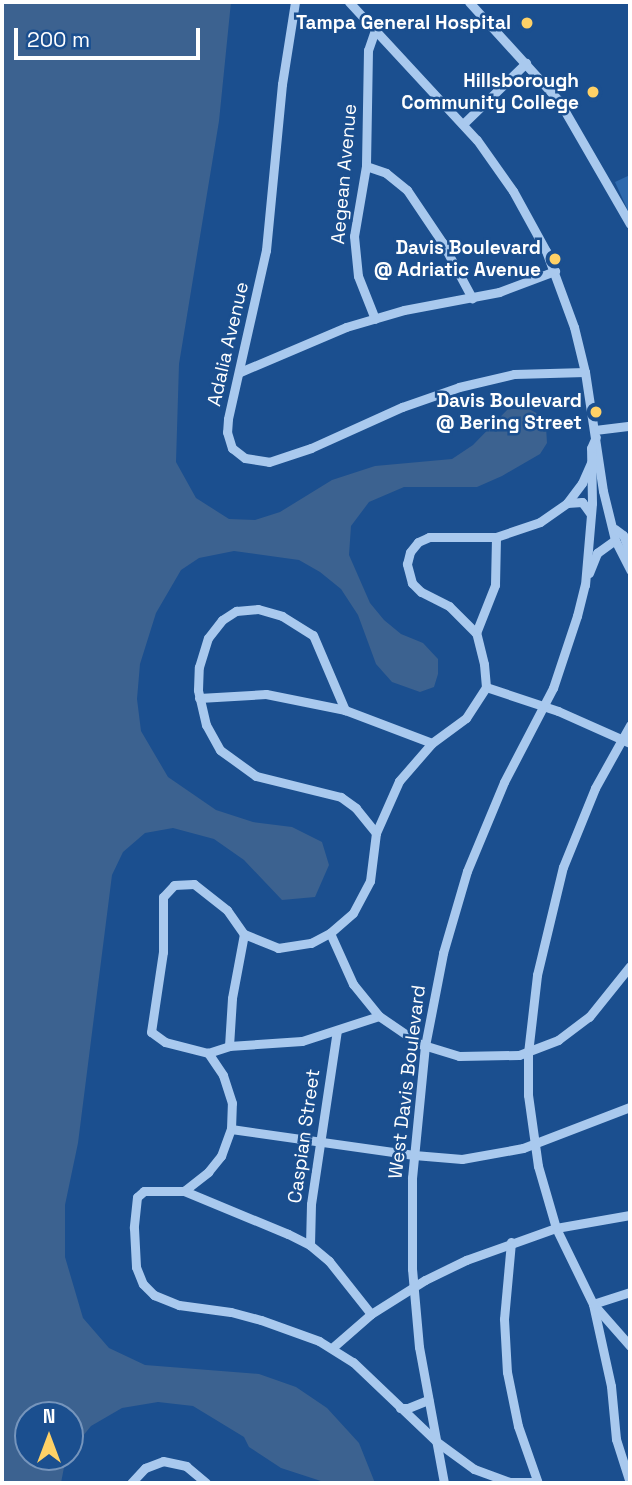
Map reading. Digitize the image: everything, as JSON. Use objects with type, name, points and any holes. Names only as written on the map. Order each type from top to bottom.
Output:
[{"type":"street","name":"Adalia Avenue","points":[[295,2],[282,84],[266,250],[228,419],[229,440],[245,458],[261,462],[312,448],[402,407],[468,384],[514,374],[585,372]]},
{"type":"street","points":[[349,2],[463,124],[513,191],[555,271],[573,321],[585,372],[603,491],[615,529],[615,540],[630,570]]},
{"type":"street","points":[[468,2],[526,63],[574,124],[630,225]]},
{"type":"street","name":"Aegean Avenue","points":[[374,30],[368,50],[366,166],[354,256],[358,276],[375,319]]},
{"type":"street","points":[[463,124],[526,63]]},
{"type":"street","points":[[366,166],[386,173],[407,190],[442,242],[472,298]]},
{"type":"street","points":[[240,372],[313,340],[375,319],[472,298],[524,284],[555,271]]},
{"type":"street","points":[[595,434],[630,426]]},
{"type":"street","name":"West Davis Boulevard","points":[[584,585],[595,434]]},
{"type":"street","points":[[379,1016],[337,1031],[283,1044],[229,1046],[208,1053],[165,1042],[151,1032],[163,952],[163,897],[174,885],[194,884],[227,910],[244,934],[278,948],[311,943],[330,933],[360,905],[370,881],[376,833],[399,780],[432,743],[466,718],[486,687],[484,664],[476,634],[449,606],[415,587],[407,571],[413,546],[429,537],[496,537],[540,522],[567,503],[582,483],[591,463]]},
{"type":"street","points":[[567,503],[582,502],[591,516]]},
{"type":"street","points":[[615,529],[623,535],[630,553]]},
{"type":"street","points":[[476,634],[495,585],[496,537]]},
{"type":"street","name":"West Davis Boulevard","points":[[444,1483],[428,1400],[413,1287],[414,1156],[425,1046],[443,953],[467,871],[504,782],[545,706],[566,652],[584,585],[597,553],[615,540]]},
{"type":"street","points":[[345,710],[313,635],[282,615],[258,610],[236,611],[216,626],[200,660],[199,698],[206,725],[220,750],[231,761],[264,779],[311,787],[341,797],[356,808],[376,833]]},
{"type":"street","points":[[486,687],[545,706],[626,741]]},
{"type":"street","points":[[199,698],[266,694],[345,710],[432,743]]},
{"type":"street","points":[[630,725],[626,741],[583,816],[561,877],[537,975],[528,1053],[528,1095],[534,1145],[556,1228],[593,1304],[611,1386],[616,1438],[630,1483]]},
{"type":"street","points":[[330,933],[353,984],[379,1016],[425,1046],[459,1056],[481,1058],[528,1053],[579,1027],[630,966]]},
{"type":"street","points":[[229,1046],[233,985],[244,934]]},
{"type":"street","name":"Caspian Street","points":[[310,1245],[311,1204],[337,1031]]},
{"type":"street","points":[[184,1191],[218,1161],[231,1129],[230,1092],[223,1075],[208,1053]]},
{"type":"street","points":[[231,1129],[414,1156],[481,1157],[534,1145],[630,1107]]},
{"type":"street","points":[[371,1314],[347,1279],[310,1245],[243,1213],[184,1191],[144,1191],[135,1205],[135,1258],[139,1276],[153,1295],[179,1305],[232,1312],[261,1320],[332,1348],[370,1377],[437,1442],[484,1474],[510,1482],[538,1483],[517,1419],[507,1372],[505,1309],[511,1242]]},
{"type":"street","points":[[332,1348],[371,1314],[413,1287],[466,1260],[556,1228],[630,1215]]},
{"type":"street","points":[[593,1304],[630,1292]]},
{"type":"street","points":[[593,1304],[630,1346]]},
{"type":"street","points":[[399,1407],[408,1408],[428,1400]]},
{"type":"street","points":[[131,1483],[145,1468],[163,1461],[186,1466],[206,1483]]},
{"type":"shaded area","points":[[2,2],[231,2],[219,121],[179,364],[176,462],[196,498],[229,519],[255,520],[280,512],[332,480],[375,466],[452,459],[473,445],[508,409],[529,409],[538,414],[546,427],[547,443],[540,454],[477,487],[404,487],[369,502],[351,526],[349,555],[370,603],[384,620],[401,634],[423,643],[438,659],[438,674],[434,687],[420,692],[392,682],[376,664],[358,615],[341,589],[320,572],[299,560],[234,551],[199,558],[181,570],[156,613],[140,664],[137,699],[141,731],[168,777],[216,810],[253,822],[292,827],[322,842],[329,865],[315,897],[282,900],[244,860],[214,839],[173,828],[145,833],[123,852],[112,875],[78,1143],[65,1205],[65,1257],[83,1318],[109,1348],[145,1365],[259,1374],[296,1387],[327,1408],[359,1443],[375,1483],[327,1483],[281,1468],[249,1447],[244,1437],[193,1406],[158,1402],[122,1408],[91,1426],[84,1435],[84,1401],[14,1401],[14,1471],[63,1471],[61,1483],[2,1483]]},
{"type":"shaded area","points":[[630,175],[630,215],[615,182]]},
{"type":"place","name":"Tampa General Hospital","points":[[527,23]]},
{"type":"place","name":"Hillsborough Community College","points":[[593,92]]},
{"type":"place","name":"Davis Boulevard @ Adriatic Avenue","points":[[555,259]]},
{"type":"place","name":"Davis Boulevard @ Bering Street","points":[[596,412]]}]
